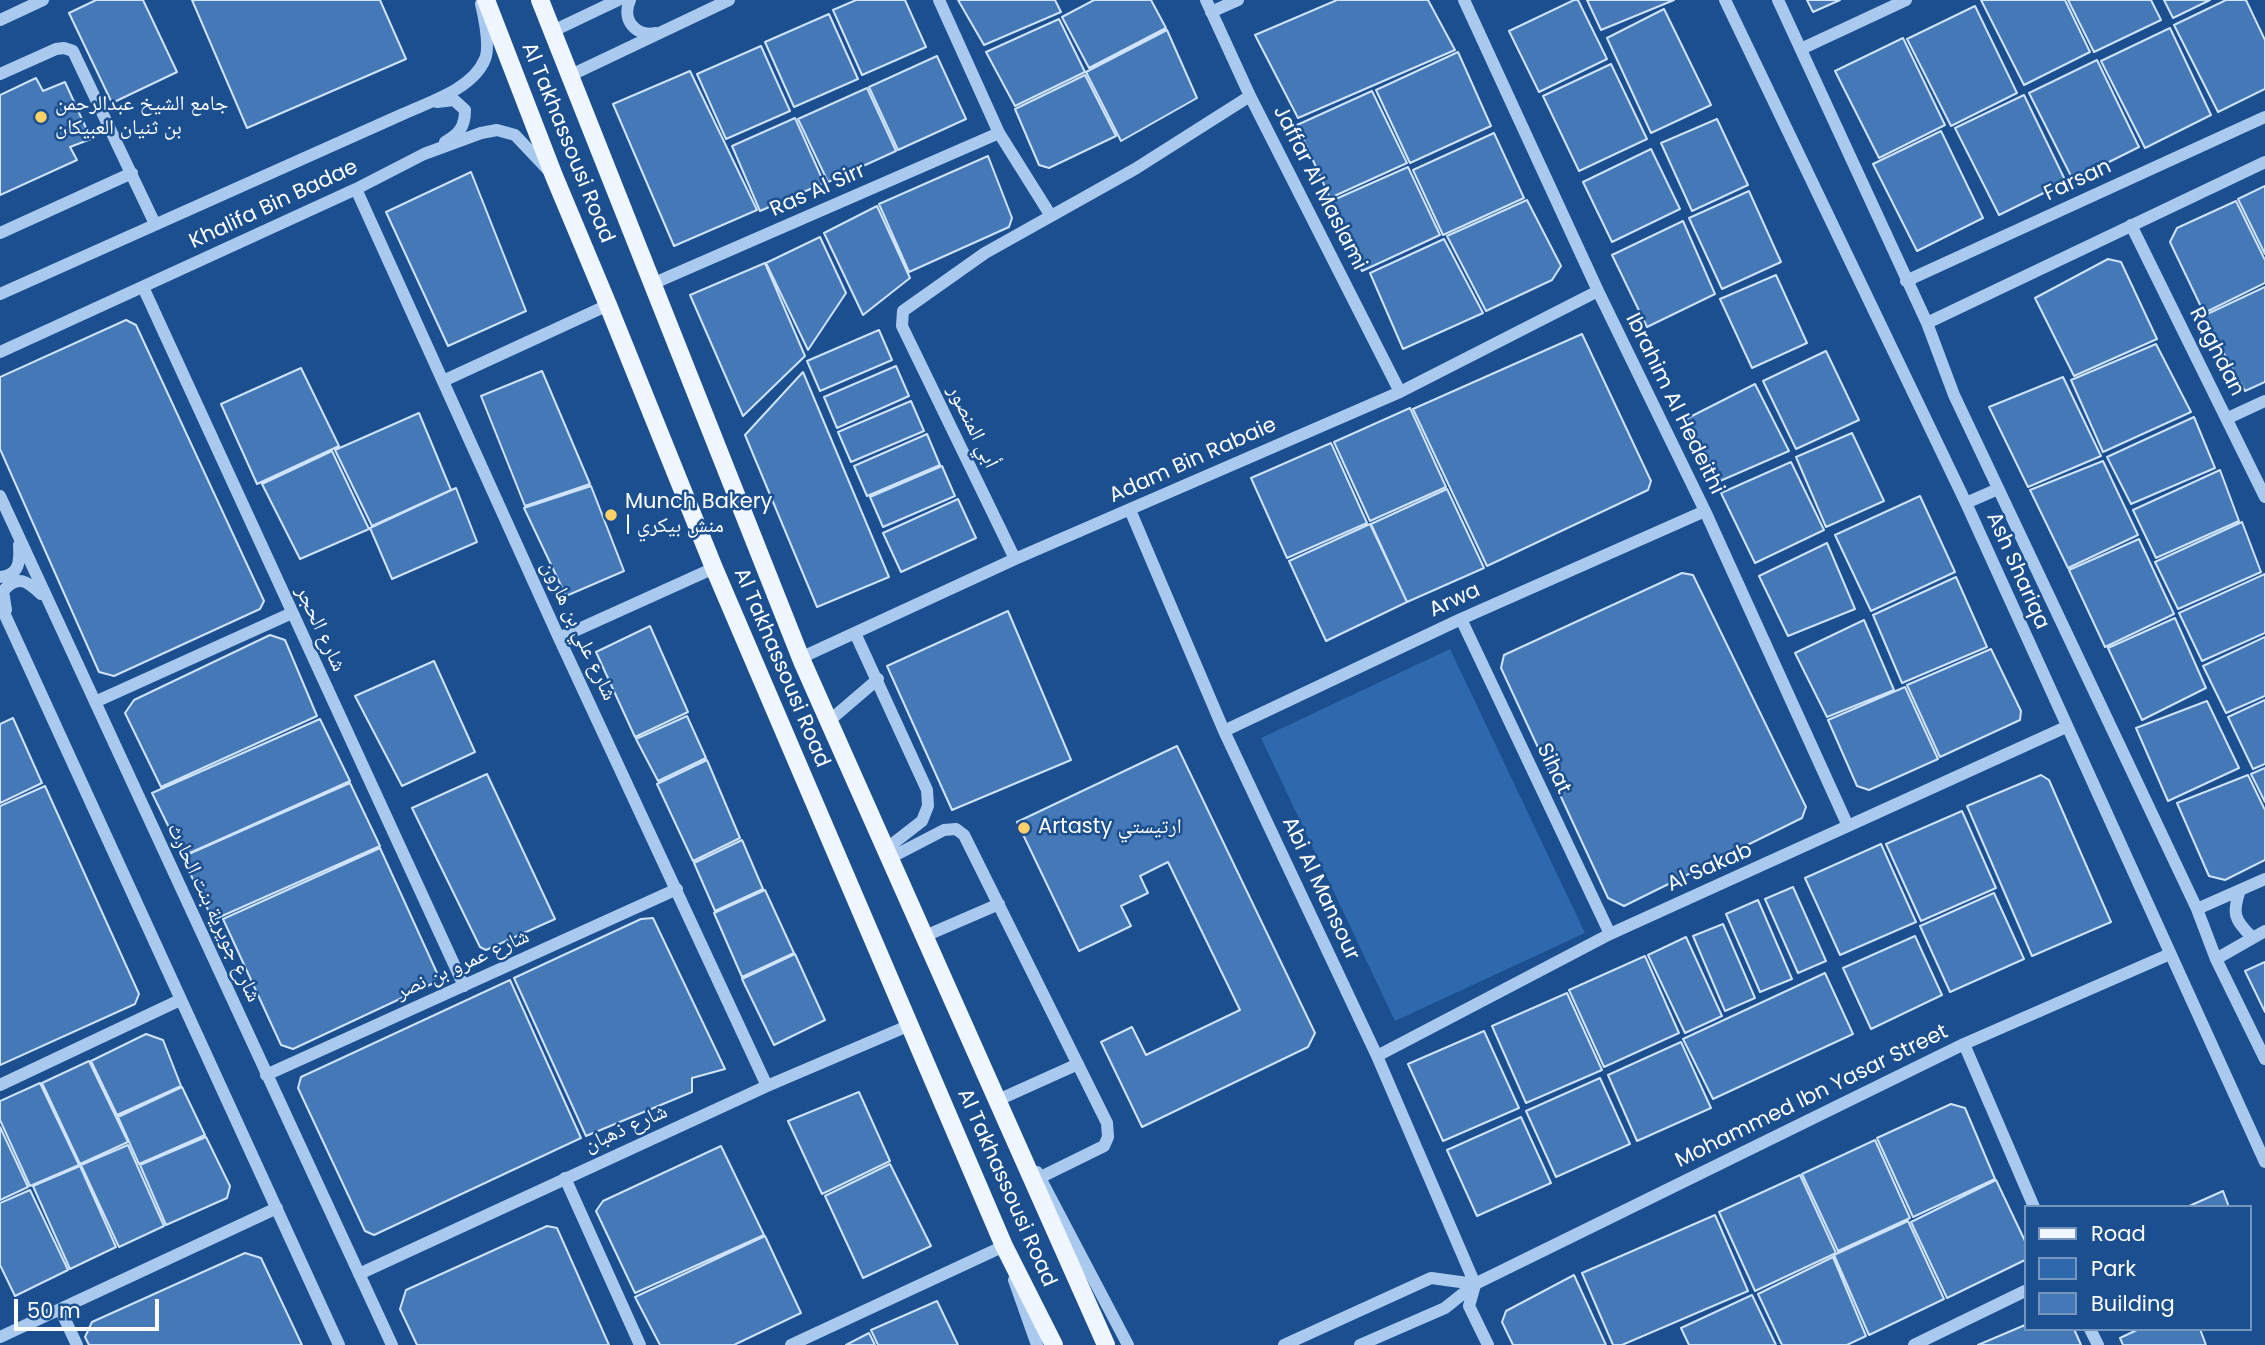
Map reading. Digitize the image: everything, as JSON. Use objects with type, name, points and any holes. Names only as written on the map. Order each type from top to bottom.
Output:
[{"type":"main road","name":"Al Takhassousi Road","points":[[483,0],[714,568],[1004,1246],[1054,1345]]},
{"type":"main road","name":"Al Takhassousi Road","points":[[540,0],[802,661],[1106,1345]]},
{"type":"street","points":[[0,20],[43,0]]},
{"type":"street","name":"Khalifa Bin Badae","points":[[0,295],[452,91],[477,72],[486,57],[483,0]]},
{"type":"street","points":[[553,31],[618,0]]},
{"type":"street","points":[[630,0],[627,19],[635,30],[646,35],[659,33]]},
{"type":"street","points":[[569,76],[729,0]]},
{"type":"street","points":[[939,0],[999,133],[1051,216],[1135,169],[1250,96]]},
{"type":"street","points":[[1209,6],[1238,0]]},
{"type":"street","name":"Ibrahim Al Hedeithi","points":[[1464,0],[1598,291],[1705,511],[1848,826]]},
{"type":"street","name":"Ash Shariqa","points":[[1725,0],[1966,503],[2170,954],[2259,1135],[2265,1162]]},
{"type":"street","name":"Ash Shariqa","points":[[1778,0],[1927,323],[1954,395],[2265,1059]]},
{"type":"street","points":[[1801,49],[1906,0]]},
{"type":"street","name":"Jaffar Al Maslami","points":[[1209,6],[1250,96],[1400,392]]},
{"type":"street","points":[[0,74],[56,49],[73,51],[155,224]]},
{"type":"street","points":[[403,114],[428,103],[454,100],[465,110],[465,122],[455,136],[424,154]]},
{"type":"street","name":"Farsan","points":[[1906,281],[2265,117]]},
{"type":"street","name":"Khalifa Bin Badae","points":[[0,352],[356,189],[424,154],[481,133],[497,130],[515,135],[554,176]]},
{"type":"street","name":"Ras Al Sirr","points":[[652,284],[999,133]]},
{"type":"street","points":[[1927,323],[2265,162]]},
{"type":"street","points":[[0,233],[132,173]]},
{"type":"street","name":"شارع علي بن هارون","points":[[356,189],[559,638],[767,1086]]},
{"type":"street","name":"أبي المنصور","points":[[1015,559],[902,326],[903,311],[985,253],[1051,216]]},
{"type":"street","name":"Raghdan","points":[[2132,225],[2265,497]]},
{"type":"street","name":"شارع الحجر","points":[[143,287],[464,986]]},
{"type":"street","name":"Adam Bin Rabaie","points":[[802,661],[809,654],[1015,559],[1400,392],[1598,291]]},
{"type":"street","points":[[443,381],[608,305]]},
{"type":"street","points":[[2228,418],[2265,401]]},
{"type":"street","points":[[1966,503],[1998,489]]},
{"type":"street","name":"شارع جويرية بنت الحارث","points":[[0,496],[392,1345]]},
{"type":"street","name":"Abi Al Mansour","points":[[1130,510],[1224,732],[1377,1056],[1475,1284]]},
{"type":"street","name":"Arwa","points":[[1224,732],[1461,620],[1705,511]]},
{"type":"street","points":[[0,576],[15,572],[18,568],[18,537]]},
{"type":"street","points":[[559,638],[714,568]]},
{"type":"street","points":[[7,617],[4,591],[10,583],[20,580],[31,584],[49,602]]},
{"type":"street","points":[[0,604],[339,1345]]},
{"type":"street","points":[[96,702],[292,613]]},
{"type":"street","name":"Sihat","points":[[1461,620],[1610,934]]},
{"type":"street","points":[[855,633],[926,790],[928,806],[922,821],[888,853]]},
{"type":"street","points":[[829,721],[878,679]]},
{"type":"street","name":"Al Sakab","points":[[1377,1056],[1610,934],[2066,727]]},
{"type":"street","points":[[888,853],[944,830],[956,829],[964,835],[1107,1124],[1108,1137],[1104,1146],[1041,1177]]},
{"type":"street","points":[[2197,909],[2265,879]]},
{"type":"street","name":"شارع عمرو بن نصر","points":[[266,1074],[677,889]]},
{"type":"street","points":[[2240,890],[2234,906],[2238,923],[2252,937]]},
{"type":"street","points":[[925,936],[999,904]]},
{"type":"street","points":[[2216,959],[2265,931]]},
{"type":"street","name":"Mohammed Ibn Yasar Street","points":[[1360,1345],[1445,1308],[1475,1284],[1964,1044],[2170,954]]},
{"type":"street","points":[[0,1085],[180,1000]]},
{"type":"street","name":"شارع ذهبان","points":[[359,1274],[767,1086],[910,1025]]},
{"type":"street","points":[[1964,1044],[2033,1205]]},
{"type":"street","points":[[1078,1064],[998,1101],[1041,1177],[1128,1345]]},
{"type":"street","points":[[565,1178],[640,1345]]},
{"type":"street","points":[[0,1337],[277,1208]]},
{"type":"street","points":[[791,1345],[1004,1246],[1037,1345]]},
{"type":"street","points":[[1284,1345],[1431,1278],[1475,1284],[1469,1306],[1488,1345]]},
{"type":"street","points":[[1914,1345],[2024,1291]]},
{"type":"street","points":[[60,1309],[78,1345]]},
{"type":"green space","points":[[1450,649],[1585,933],[1395,1021],[1261,738]]},
{"type":"building","points":[[96,0],[143,0],[177,72],[112,103],[69,13]]},
{"type":"building","points":[[192,0],[380,0],[406,59],[247,128]]},
{"type":"building","points":[[856,0],[905,0],[926,47],[862,75],[833,10]]},
{"type":"building","points":[[958,0],[1055,0],[1061,12],[984,45]]},
{"type":"building","points":[[1094,0],[1151,0],[1166,28],[1089,68],[1062,17]]},
{"type":"building","points":[[1337,0],[1428,0],[1455,50],[1298,118],[1255,35]]},
{"type":"building","points":[[1578,0],[1607,59],[1539,92],[1509,31]]},
{"type":"building","points":[[1587,0],[1674,0],[1601,30]]},
{"type":"building","points":[[1807,0],[1840,0],[1813,12]]},
{"type":"building","points":[[1981,0],[2065,0],[2090,52],[2024,85]]},
{"type":"building","points":[[2068,0],[2151,0],[2161,20],[2094,52]]},
{"type":"building","points":[[2164,0],[2210,0],[2173,18]]},
{"type":"building","points":[[2226,0],[2246,0],[2265,40],[2265,89],[2218,112],[2174,25]]},
{"type":"building","points":[[1975,6],[2017,93],[1951,126],[1907,39]]},
{"type":"building","points":[[1664,9],[1711,105],[1651,133],[1607,38]]},
{"type":"building","points":[[829,14],[858,79],[794,107],[765,42]]},
{"type":"building","points":[[1059,19],[1085,72],[1015,106],[986,52]]},
{"type":"building","points":[[2170,28],[2211,115],[2145,148],[2101,61]]},
{"type":"building","points":[[1167,30],[1197,98],[1121,141],[1086,72]]},
{"type":"building","points":[[1903,38],[1945,125],[1879,158],[1835,71]]},
{"type":"building","points":[[761,46],[790,111],[726,139],[697,74]]},
{"type":"building","points":[[1458,52],[1491,126],[1410,163],[1376,90]]},
{"type":"building","points":[[937,56],[966,119],[898,150],[869,87]]},
{"type":"building","points":[[2097,60],[2139,147],[2073,180],[2029,93]]},
{"type":"building","points":[[1611,64],[1647,139],[1579,171],[1543,96]]},
{"type":"building","points":[[690,71],[757,210],[674,246],[613,104]]},
{"type":"building","points":[[1085,75],[1116,136],[1049,168],[1039,165],[1015,109]]},
{"type":"building","name":"جامع الشيخ عبدالرحمن بن ثنيان العبيكان","points":[[36,78],[43,91],[65,82],[91,139],[70,147],[77,160],[0,195],[0,95]]},
{"type":"building","points":[[867,88],[896,151],[828,182],[798,119]]},
{"type":"building","points":[[1372,91],[1407,163],[1330,198],[1297,125]]},
{"type":"building","points":[[2024,95],[2066,182],[1999,215],[1955,128]]},
{"type":"building","points":[[795,118],[824,183],[760,211],[732,146]]},
{"type":"building","points":[[1717,119],[1748,185],[1692,211],[1661,143]]},
{"type":"building","points":[[1941,131],[1983,218],[1917,251],[1873,164]]},
{"type":"building","points":[[1494,133],[1524,198],[1443,235],[1413,170]]},
{"type":"building","points":[[1651,149],[1680,209],[1612,242],[1583,182]]},
{"type":"building","points":[[988,156],[1012,218],[1009,227],[909,272],[879,204]]},
{"type":"building","points":[[1408,167],[1440,235],[1362,271],[1329,202]]},
{"type":"building","points":[[471,172],[526,311],[448,346],[386,212]]},
{"type":"building","points":[[2265,186],[2265,254],[2238,199]]},
{"type":"building","points":[[1749,191],[1781,262],[1722,289],[1689,218]]},
{"type":"building","points":[[1527,200],[1561,266],[1552,280],[1486,311],[1447,236]]},
{"type":"building","points":[[2236,201],[2265,260],[2265,283],[2204,313],[2170,242],[2177,228]]},
{"type":"building","points":[[877,206],[910,278],[863,315],[824,233]]},
{"type":"building","points":[[1683,221],[1715,294],[1647,327],[1612,255]]},
{"type":"building","points":[[820,237],[846,293],[808,350],[766,263]]},
{"type":"building","points":[[1444,239],[1483,313],[1403,349],[1370,273]]},
{"type":"building","points":[[2108,259],[2121,262],[2157,339],[2074,376],[2035,298]]},
{"type":"building","points":[[765,263],[805,356],[743,416],[690,295]]},
{"type":"building","points":[[1776,275],[1807,343],[1752,368],[1720,299]]},
{"type":"building","points":[[2265,287],[2265,382],[2245,391],[2203,316]]},
{"type":"building","points":[[126,320],[136,325],[264,601],[260,609],[114,676],[99,672],[0,449],[0,377]]},
{"type":"building","points":[[879,330],[892,360],[820,391],[807,361]]},
{"type":"building","points":[[1582,334],[1651,481],[1648,490],[1487,566],[1413,409]]},
{"type":"building","points":[[2156,344],[2191,412],[2103,452],[2071,380]]},
{"type":"building","points":[[1826,351],[1859,420],[1796,449],[1763,381]]},
{"type":"building","points":[[896,366],[909,396],[837,428],[824,397]]},
{"type":"building","points":[[301,368],[339,446],[257,484],[221,404]]},
{"type":"building","points":[[542,371],[590,484],[525,506],[481,396]]},
{"type":"building","points":[[803,372],[889,577],[817,607],[745,435]]},
{"type":"building","points":[[2063,377],[2101,456],[2028,487],[1989,407]]},
{"type":"building","points":[[1755,384],[1789,451],[1720,481],[1686,419]]},
{"type":"building","points":[[911,401],[924,431],[851,462],[838,432]]},
{"type":"building","points":[[1410,408],[1446,487],[1370,521],[1334,442]]},
{"type":"building","points":[[419,413],[451,490],[372,526],[335,450]]},
{"type":"building","points":[[2194,417],[2215,468],[2131,504],[2107,457]]},
{"type":"building","points":[[1852,433],[1884,501],[1826,527],[1796,457]]},
{"type":"building","points":[[927,434],[940,465],[867,496],[854,466]]},
{"type":"building","points":[[1331,443],[1367,523],[1287,558],[1251,478]]},
{"type":"building","points":[[332,451],[369,529],[300,559],[262,484]]},
{"type":"building","points":[[2103,461],[2138,535],[2068,568],[2030,490]]},
{"type":"building","points":[[1791,462],[1824,530],[1755,563],[1721,493]]},
{"type":"building","points":[[942,466],[955,496],[883,527],[870,497]]},
{"type":"building","points":[[2220,470],[2239,521],[2156,558],[2133,510]]},
{"type":"building","points":[[591,486],[624,571],[566,596],[524,508]]},
{"type":"building","points":[[456,488],[477,542],[392,579],[370,528]]},
{"type":"building","points":[[1447,489],[1484,568],[1407,602],[1371,524]]},
{"type":"building","points":[[1920,496],[1955,572],[1871,611],[1835,535]]},
{"type":"building","points":[[958,499],[976,538],[901,572],[883,533]]},
{"type":"building","points":[[2242,522],[2261,572],[2178,609],[2155,562]]},
{"type":"building","points":[[1370,524],[1407,602],[1326,641],[1289,561]]},
{"type":"building","points":[[2139,539],[2174,614],[2105,647],[2069,570]]},
{"type":"building","points":[[1827,543],[1855,609],[1788,636],[1759,576]]},
{"type":"building","points":[[1682,573],[1693,575],[1806,807],[1802,818],[1624,906],[1608,898],[1501,668],[1504,655]]},
{"type":"building","points":[[2265,574],[2265,633],[2202,661],[2179,613]]},
{"type":"building","points":[[1956,577],[1987,647],[1902,683],[1873,615]]},
{"type":"building","points":[[1008,611],[1071,760],[952,810],[887,666]]},
{"type":"building","points":[[2175,618],[2206,688],[2142,720],[2108,648]]},
{"type":"building","points":[[1864,620],[1894,690],[1827,717],[1795,653]]},
{"type":"building","points":[[650,626],[688,712],[635,737],[596,652]]},
{"type":"building","points":[[270,635],[285,640],[317,716],[161,787],[125,713],[134,700]]},
{"type":"building","points":[[2265,637],[2265,696],[2226,713],[2203,666]]},
{"type":"building","points":[[1991,649],[2021,711],[2020,720],[1940,757],[1907,685]]},
{"type":"building","points":[[434,661],[475,752],[402,786],[355,696]]},
{"type":"building","points":[[1905,687],[1938,759],[1869,790],[1857,786],[1828,720]]},
{"type":"building","points":[[2265,700],[2265,764],[2253,769],[2228,717]]},
{"type":"building","points":[[2207,701],[2239,768],[2168,801],[2136,728]]},
{"type":"building","points":[[687,716],[706,758],[658,781],[636,739]]},
{"type":"building","points":[[13,718],[42,783],[0,803],[0,724]]},
{"type":"building","points":[[320,719],[350,781],[183,856],[152,793]]},
{"type":"building","points":[[1177,746],[1315,1033],[1308,1047],[1142,1127],[1101,1042],[1132,1027],[1146,1055],[1240,1010],[1168,862],[1140,876],[1148,893],[1121,906],[1131,926],[1079,951],[1017,822]]},
{"type":"building","points":[[707,760],[740,838],[693,861],[657,784]]},
{"type":"building","points":[[2265,768],[2265,802],[2251,774]]},
{"type":"building","points":[[487,774],[555,919],[486,950],[480,947],[412,808]]},
{"type":"building","points":[[2041,775],[2049,780],[2111,922],[2032,956],[1967,806]]},
{"type":"building","points":[[2248,775],[2265,810],[2265,860],[2225,880],[2209,876],[2177,803]]},
{"type":"building","points":[[350,783],[380,846],[213,920],[182,857]]},
{"type":"building","points":[[45,786],[139,994],[135,1004],[0,1065],[0,806]]},
{"type":"building","points":[[1962,811],[1996,888],[1921,921],[1886,844]]},
{"type":"building","points":[[742,840],[763,889],[715,911],[694,863]]},
{"type":"building","points":[[1881,844],[1916,922],[1840,955],[1805,878]]},
{"type":"building","points":[[380,848],[437,973],[434,983],[293,1049],[281,1045],[223,919]]},
{"type":"building","points":[[1793,887],[1826,961],[1798,973],[1765,899]]},
{"type":"building","points":[[765,890],[794,953],[742,977],[714,913]]},
{"type":"building","points":[[1994,893],[2024,959],[1950,992],[1920,926]]},
{"type":"building","points":[[1758,900],[1792,979],[1760,992],[1726,914]]},
{"type":"building","points":[[653,918],[725,1069],[692,1078],[692,1092],[586,1136],[514,978],[641,919]]},
{"type":"building","points":[[1723,924],[1755,998],[1725,1011],[1693,936]]},
{"type":"building","points":[[1915,936],[1942,995],[1871,1029],[1843,968]]},
{"type":"building","points":[[1686,937],[1722,1016],[1685,1033],[1648,955]]},
{"type":"building","points":[[795,954],[825,1020],[774,1045],[742,979]]},
{"type":"building","points":[[1645,956],[1679,1033],[1604,1067],[1569,990]]},
{"type":"building","points":[[2265,962],[2265,1012],[2245,971]]},
{"type":"building","points":[[1825,973],[1853,1034],[1713,1099],[1683,1039]]},
{"type":"building","points":[[510,980],[581,1138],[374,1235],[365,1231],[298,1088],[301,1077]]},
{"type":"building","points":[[1567,993],[1602,1070],[1526,1103],[1492,1026]]},
{"type":"building","points":[[1484,1031],[1519,1108],[1443,1141],[1408,1064]]},
{"type":"building","points":[[146,1034],[163,1040],[181,1086],[117,1115],[91,1061]]},
{"type":"building","points":[[1681,1042],[1711,1108],[1637,1141],[1608,1075]]},
{"type":"building","points":[[89,1061],[128,1142],[80,1164],[42,1083]]},
{"type":"building","points":[[1600,1078],[1630,1144],[1556,1177],[1526,1111]]},
{"type":"building","points":[[40,1083],[79,1165],[30,1186],[0,1120],[0,1101]]},
{"type":"building","points":[[182,1087],[205,1135],[139,1164],[118,1117]]},
{"type":"building","points":[[859,1092],[890,1161],[822,1194],[788,1121]]},
{"type":"building","points":[[1951,1104],[1965,1108],[1995,1179],[1913,1217],[1877,1138]]},
{"type":"building","points":[[1521,1117],[1551,1183],[1477,1216],[1447,1150]]},
{"type":"building","points":[[0,1127],[28,1187],[0,1200]]},
{"type":"building","points":[[206,1137],[230,1186],[227,1198],[166,1225],[140,1165]]},
{"type":"building","points":[[1875,1140],[1910,1218],[1838,1251],[1802,1174]]},
{"type":"building","points":[[128,1145],[164,1226],[119,1247],[81,1165]]},
{"type":"building","points":[[721,1146],[764,1235],[635,1293],[596,1211],[603,1201]]},
{"type":"building","points":[[890,1164],[931,1246],[863,1278],[825,1196]]},
{"type":"building","points":[[80,1166],[116,1247],[70,1269],[33,1186]]},
{"type":"building","points":[[1800,1175],[1836,1253],[1755,1291],[1719,1212]]},
{"type":"building","points":[[1996,1180],[2024,1239],[2024,1260],[1947,1298],[1911,1222]]},
{"type":"building","points":[[30,1190],[68,1270],[15,1296],[0,1265],[0,1203]]},
{"type":"building","points":[[2223,1191],[2228,1205],[2192,1205]]},
{"type":"building","points":[[1715,1215],[1748,1291],[1622,1345],[1613,1345],[1582,1273]]},
{"type":"building","points":[[1908,1221],[1944,1299],[1869,1335],[1834,1255]]},
{"type":"building","points":[[547,1226],[557,1228],[609,1345],[417,1345],[400,1309],[406,1290]]},
{"type":"building","points":[[765,1236],[801,1313],[734,1345],[660,1345],[635,1297]]},
{"type":"building","points":[[245,1253],[261,1258],[302,1345],[89,1345],[85,1337],[92,1322]]},
{"type":"building","points":[[1833,1257],[1866,1336],[1847,1345],[1782,1345],[1758,1294]]},
{"type":"building","points":[[1574,1275],[1606,1345],[1513,1345],[1502,1322],[1506,1311]]},
{"type":"building","points":[[1752,1295],[1776,1345],[1689,1345],[1681,1328]]},
{"type":"building","points":[[937,1301],[958,1345],[878,1345],[871,1330]]},
{"type":"building","points":[[2024,1325],[2024,1331],[2075,1331],[2081,1345],[1978,1345]]},
{"type":"building","points":[[2135,1331],[2201,1331],[2206,1345],[2123,1345],[2120,1338]]},
{"type":"building","points":[[869,1333],[875,1345],[846,1345]]},
{"type":"place","name":"جامع الشيخ عبدالرحمن بن ثنيان العبيكان","points":[[41,117]]},
{"type":"place","name":"Munch Bakery | منش بيكري","points":[[611,515]]},
{"type":"place","name":"Artasty ارتيستي","points":[[1024,828]]}]
